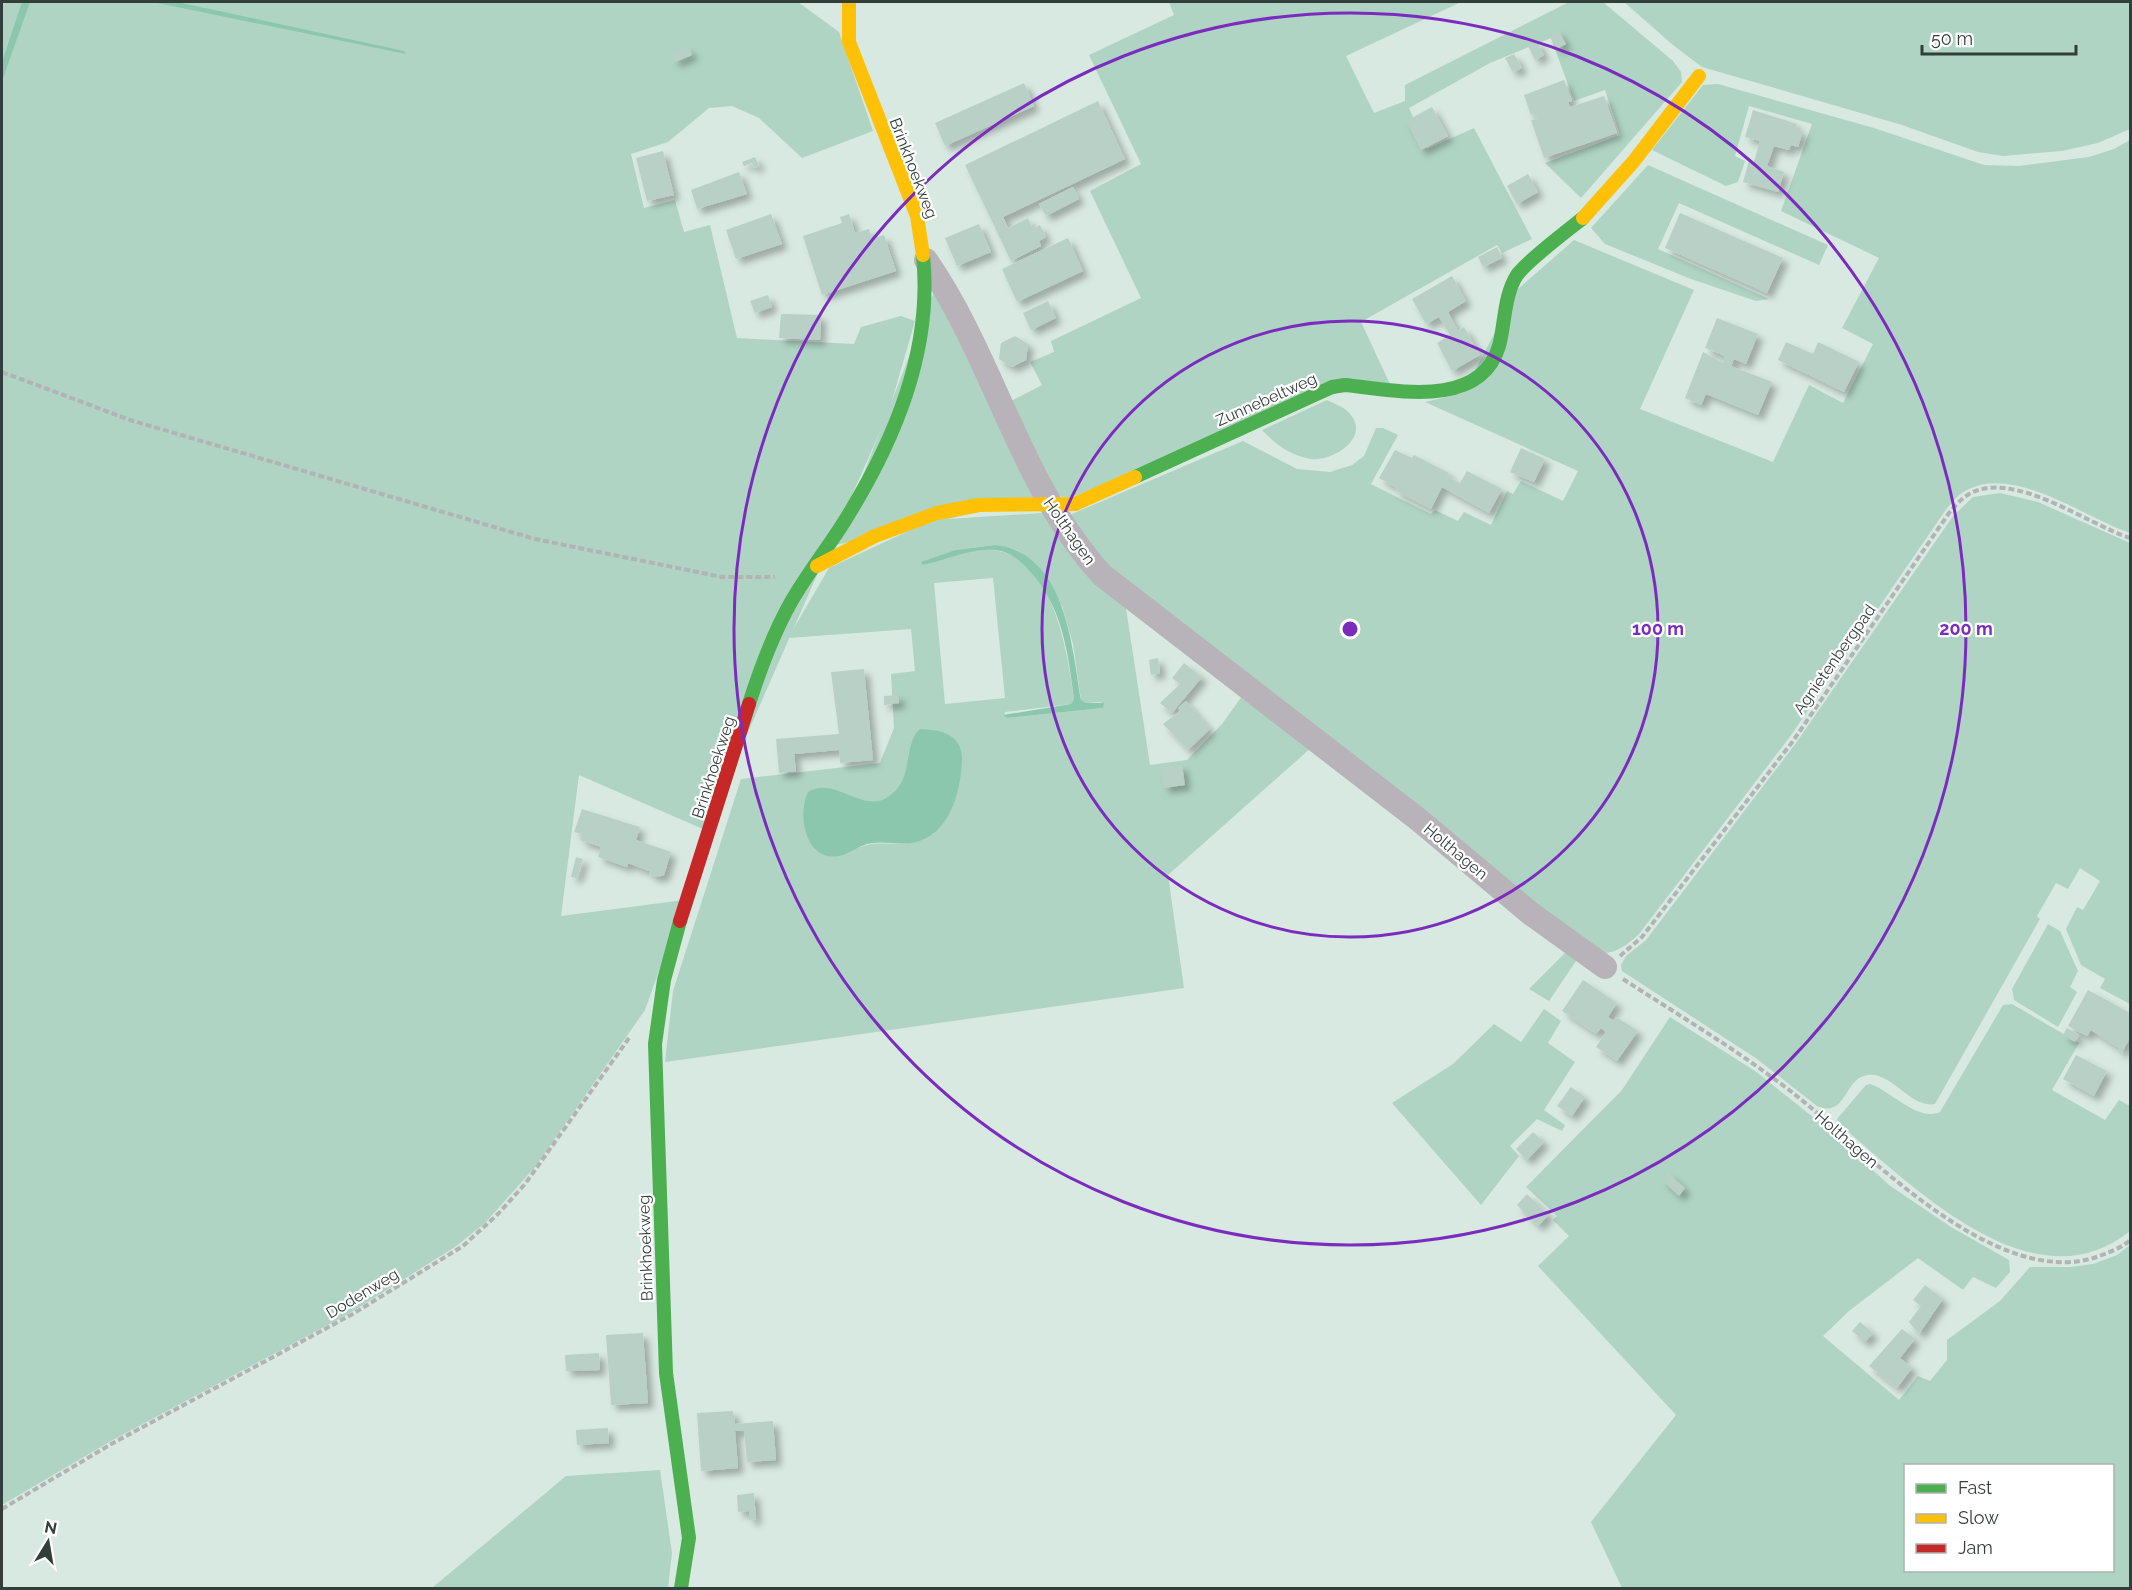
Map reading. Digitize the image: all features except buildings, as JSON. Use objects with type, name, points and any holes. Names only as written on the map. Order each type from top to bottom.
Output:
[{"type":"street","name":"Brinkhoekweg","points":[[681,1588],[689,1538],[666,1373],[655,1044],[657,1010],[682,919],[773,639],[796,594],[873,474],[902,410],[924,321],[926,260],[916,216],[857,68],[849,42],[849,2]]},
{"type":"street","name":"Zunnebeltweg","points":[[815,567],[847,549],[935,513],[977,505],[1075,504],[1332,387],[1345,385],[1431,392],[1454,388],[1479,377],[1496,354],[1506,323],[1513,284],[1518,274],[1593,207],[1634,161],[1699,76]]},
{"type":"street","name":"Holthagen","points":[[926,260],[944,286],[985,364],[1050,506],[1081,552],[1118,588],[1419,820],[1530,913],[1605,967]]},
{"type":"path","points":[[2,372],[130,420],[535,539],[722,577],[778,577]]},
{"type":"path","name":"Agnietenbergpad","points":[[1605,967],[1642,937],[1793,741],[1949,513],[1962,499],[1980,490],[2010,489],[2034,495],[2130,538]]},
{"type":"path","name":"Holthagen","points":[[1605,967],[1767,1074],[1829,1122],[1897,1182],[1976,1236],[2023,1256],[2058,1263],[2092,1259],[2130,1240]]},
{"type":"path","name":"Dodenweg","points":[[2,1509],[113,1443],[351,1315],[463,1246],[498,1214],[525,1184],[634,1031]]},
{"type":"shaded area","points":[[2,2],[798,2],[839,32],[873,131],[802,158],[759,118],[732,106],[709,108],[668,142],[631,154],[644,208],[675,200],[684,232],[710,225],[737,338],[854,344],[861,327],[901,316],[915,321],[889,411],[705,830],[579,775],[561,916],[684,900],[645,1010],[535,1167],[485,1223],[455,1247],[350,1313],[111,1441],[2,1505]]},
{"type":"shaded area","points":[[22,2],[30,2],[2,81],[2,62]]},
{"type":"shaded area","points":[[153,2],[177,2],[404,51],[406,54]]},
{"type":"shaded area","points":[[1169,2],[1461,2],[1346,56],[1374,113],[1405,101],[1405,85],[1569,2],[1603,2],[1673,61],[1681,72],[1682,82],[1581,198],[1545,163],[1620,135],[1605,90],[1574,101],[1551,38],[1490,63],[1409,108],[1427,149],[1474,128],[1532,239],[1502,253],[1497,245],[1361,322],[1390,384],[1368,381],[1069,498],[1049,494],[1009,402],[1042,385],[1030,362],[1054,352],[1051,341],[1141,298],[1090,191],[1141,164],[1089,55],[1174,15]]},
{"type":"shaded area","points":[[1624,2],[2130,2],[2130,129],[2098,143],[2062,151],[2003,156],[1978,152],[1902,125],[1702,67]]},
{"type":"shaded area","points":[[1718,84],[1874,128],[1984,165],[2019,166],[2089,157],[2114,149],[2130,140],[2130,533],[2051,497],[2008,484],[1988,484],[1962,493],[1945,511],[1789,738],[1639,934],[1618,950],[1599,953],[1592,952],[1130,591],[1065,517],[1243,441],[1297,469],[1330,472],[1352,465],[1364,456],[1376,428],[1383,428],[1398,435],[1371,484],[1431,514],[1435,510],[1458,521],[1464,512],[1491,525],[1507,491],[1513,494],[1521,481],[1563,501],[1578,471],[1425,402],[1463,393],[1518,289],[1574,240],[1694,290],[1640,409],[1773,462],[1809,385],[1843,403],[1873,344],[1842,328],[1879,258],[1781,211],[1812,124],[1749,106],[1735,156],[1745,161],[1738,182],[1726,186],[1652,150],[1703,85]]},
{"type":"shaded area","points":[[1648,165],[1828,245],[1819,265],[1679,203],[1658,249],[1769,299],[1756,301],[1691,279],[1605,244],[1591,228]]},
{"type":"shaded area","points":[[936,287],[1038,498],[836,545]]},
{"type":"shaded area","points":[[1327,400],[1346,410],[1356,424],[1356,432],[1352,440],[1337,453],[1319,459],[1296,455],[1284,449],[1262,430]]},
{"type":"shaded area","points":[[2000,493],[2038,502],[2130,543],[2130,1004],[2100,988],[2105,979],[2081,965],[2066,929],[2077,907],[2083,910],[2100,881],[2080,868],[2068,889],[2056,883],[2037,916],[2040,919],[1935,1104],[1918,1101],[1885,1079],[1868,1075],[1860,1077],[1834,1107],[1817,1106],[1757,1059],[1622,971],[1621,965],[1626,956],[1646,940],[1796,743],[1953,516],[1973,497]]},
{"type":"shaded area","points":[[1043,513],[1125,602],[1150,765],[1187,760],[1222,724],[1245,692],[1312,747],[1168,875],[1184,988],[665,1062],[673,991],[741,779],[880,763],[894,728],[891,674],[915,671],[911,629],[788,638],[829,568],[932,520]],"holes":[[[995,545],[1018,551],[1062,606],[1073,644],[1081,700],[1086,703],[1101,702],[1103,708],[1007,718],[1004,716],[1005,712],[1071,704],[1074,699],[1062,635],[1045,591],[1033,572],[1018,558],[999,551],[971,551],[926,564],[922,562],[955,550]],[[993,578],[1005,698],[945,704],[934,583]],[[912,741],[962,759],[958,785],[950,812],[944,823],[924,839],[910,843],[872,844],[848,853],[839,791],[856,799],[882,800],[900,785],[910,758]]]},
{"type":"shaded area","points":[[995,545],[1019,552],[1037,565],[1051,584],[1069,630],[1081,700],[1086,703],[1104,703],[1103,708],[1007,718],[1003,715],[1071,704],[1074,699],[1066,646],[1056,613],[1048,597],[1024,565],[1004,552],[977,551],[923,565],[921,562],[955,550]]},
{"type":"shaded area","points":[[920,729],[949,735],[961,751],[961,772],[956,798],[944,822],[926,839],[913,843],[868,844],[839,856],[827,856],[818,852],[811,844],[804,824],[803,813],[808,792],[819,788],[830,788],[862,800],[883,799],[900,785],[912,742]]},
{"type":"shaded area","points":[[2048,924],[2060,931],[2078,971],[2070,987],[2077,992],[2058,1027],[2014,1000],[2012,989]]},
{"type":"shaded area","points":[[1568,950],[1578,958],[1549,1001],[1529,989]]},
{"type":"shaded area","points":[[2012,1004],[2079,1043],[2052,1090],[2105,1120],[2119,1100],[2130,1106],[2130,1231],[2093,1252],[2054,1256],[2014,1248],[1975,1230],[1937,1205],[1901,1177],[1839,1124],[1837,1119],[1866,1085],[1870,1084],[1922,1113],[1940,1112],[2003,1005]]},
{"type":"shaded area","points":[[1544,1009],[1561,1021],[1548,1043],[1575,1062],[1544,1110],[1565,1125],[1562,1131],[1537,1119],[1510,1146],[1519,1156],[1481,1205],[1392,1103],[1453,1064],[1494,1024],[1521,1042]]},
{"type":"shaded area","points":[[1670,1017],[1755,1071],[1828,1129],[1889,1185],[1951,1227],[2009,1260],[2010,1272],[1996,1288],[1973,1277],[1963,1290],[1918,1258],[1849,1311],[1823,1336],[1899,1400],[1918,1376],[1930,1381],[1947,1360],[1947,1340],[2000,1301],[2030,1267],[2070,1267],[2093,1264],[2117,1255],[2130,1245],[2130,1588],[1622,1588],[1591,1522],[1676,1415],[1538,1266],[1569,1236],[1553,1220],[1557,1216],[1526,1187],[1622,1090]]},
{"type":"shaded area","points":[[660,1470],[672,1553],[668,1588],[432,1588],[566,1476]]},
{"type":"traffic: fast","points":[[1135,477],[1332,387],[1345,385],[1410,392],[1433,391],[1455,388],[1474,380],[1489,366],[1499,346],[1507,300],[1517,275],[1538,254],[1583,218]]},
{"type":"traffic: fast","points":[[749,704],[767,652],[784,614],[862,491],[894,428],[916,361],[922,326],[925,291],[923,255]]},
{"type":"traffic: fast","points":[[680,921],[664,980],[655,1044],[666,1373],[689,1538],[681,1588]]},
{"type":"traffic: slow","points":[[849,2],[849,42],[917,216],[923,255]]},
{"type":"traffic: slow","points":[[1583,218],[1634,161],[1699,76]]},
{"type":"traffic: slow","points":[[817,566],[875,536],[937,513],[979,505],[1075,504],[1135,477]]},
{"type":"traffic: jam","points":[[680,921],[749,704]]}]
